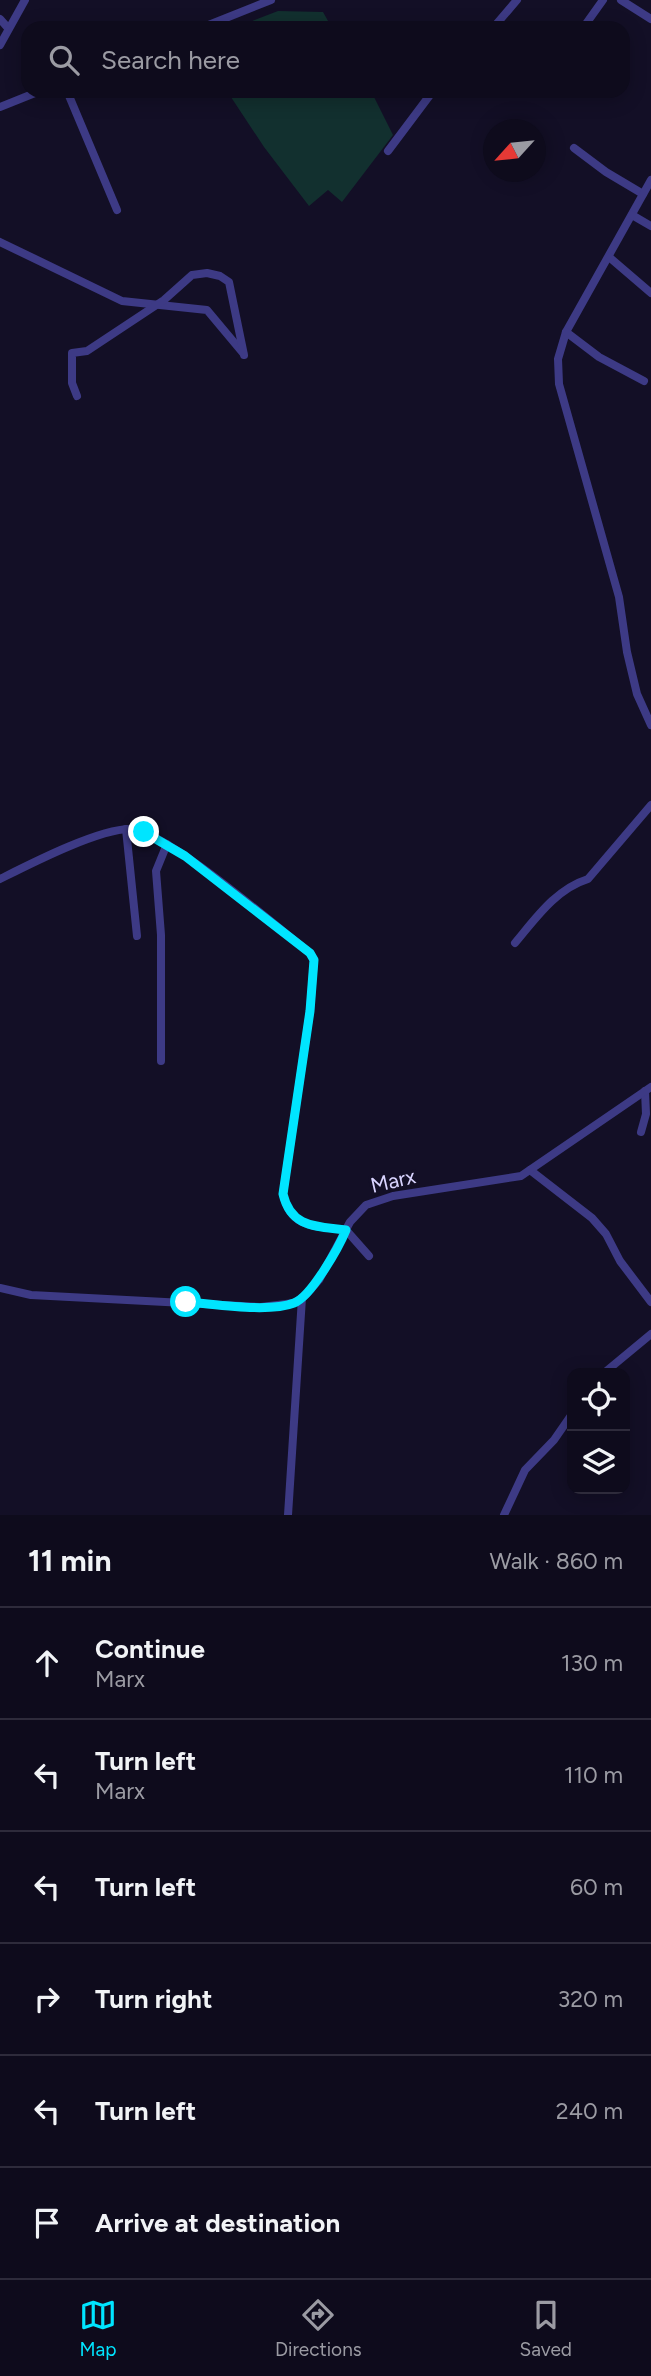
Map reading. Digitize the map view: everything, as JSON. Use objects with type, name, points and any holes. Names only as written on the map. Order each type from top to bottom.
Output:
[{"type":"street","points":[[0,45],[25,0]]},
{"type":"street","points":[[218,21],[271,0]]},
{"type":"street","points":[[499,21],[517,0]]},
{"type":"street","points":[[588,21],[603,0]]},
{"type":"street","points":[[621,0],[651,19]]},
{"type":"street","points":[[0,19],[8,29]]},
{"type":"street","points":[[0,107],[22,98]]},
{"type":"street","points":[[70,98],[117,210]]},
{"type":"street","points":[[387,151],[428,98]]},
{"type":"street","points":[[574,148],[606,172],[643,194]]},
{"type":"street","points":[[651,180],[566,332],[558,359],[559,384],[619,597],[627,652],[637,694],[651,725]]},
{"type":"street","points":[[632,215],[651,226]]},
{"type":"street","points":[[0,242],[122,300],[158,304],[207,310],[244,355],[229,282],[207,273],[192,275],[158,304],[87,351],[72,353],[72,383],[77,396]]},
{"type":"street","points":[[609,257],[651,293]]},
{"type":"street","points":[[566,332],[599,357],[645,381]]},
{"type":"street","points":[[515,943],[550,903],[573,884],[588,879],[651,805]]},
{"type":"street","points":[[126,829],[137,936]]},
{"type":"street","points":[[0,879],[76,844],[126,829],[144,832],[185,856],[310,953],[314,960],[310,1011],[283,1194],[286,1208],[294,1219],[316,1226],[346,1230],[369,1256]]},
{"type":"street","points":[[161,1061],[161,935],[156,871],[167,844]]},
{"type":"street","points":[[642,1132],[648,1089]]},
{"type":"street","name":"Marx","points":[[302,1298],[319,1280],[350,1222],[366,1205],[393,1196],[521,1176],[648,1089]]},
{"type":"street","points":[[530,1170],[592,1217],[651,1302]]},
{"type":"street","points":[[0,1288],[31,1295],[261,1307],[294,1303],[302,1298]]},
{"type":"street","points":[[288,1515],[302,1298]]},
{"type":"street","points":[[610,1368],[651,1334]]},
{"type":"street","points":[[504,1515],[525,1470],[554,1440],[567,1421]]},
{"type":"green space","points":[[278,11],[323,12],[328,21],[252,21]]},
{"type":"green space","points":[[232,98],[374,98],[393,135],[342,202],[328,190],[309,206],[264,147]]},
{"type":"route","points":[[144,832],[185,856],[310,953],[314,960],[310,1011],[283,1194],[286,1208],[294,1219],[316,1226],[346,1230],[319,1280],[306,1295],[294,1303],[261,1307],[186,1302]]}]
